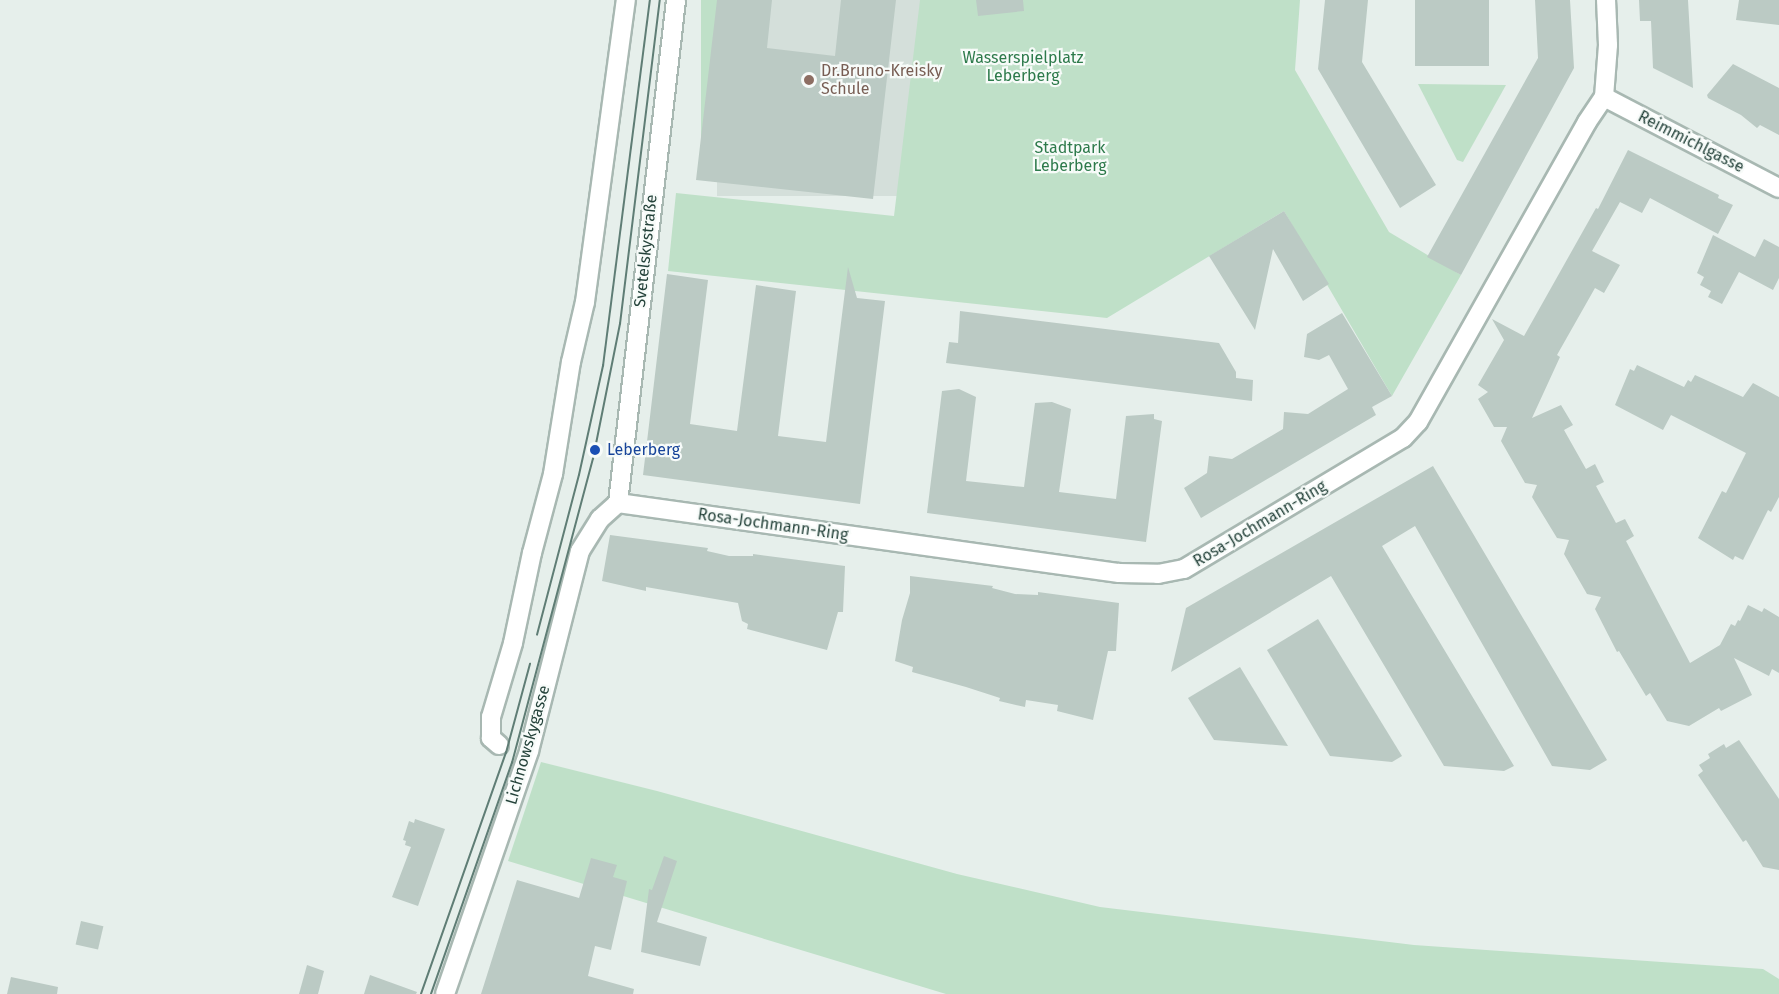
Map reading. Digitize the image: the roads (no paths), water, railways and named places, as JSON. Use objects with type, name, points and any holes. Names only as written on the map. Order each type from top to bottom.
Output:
[{"type":"street","points":[[499,745],[490,738],[491,717],[513,643],[536,534],[553,474],[571,362],[585,302],[626,0]]},
{"type":"street","name":"Svetelskystraße","points":[[618,503],[676,0]]},
{"type":"street","name":"Rosa-Jochmann-Ring","points":[[618,503],[1119,573],[1158,574],[1184,569],[1403,438],[1418,422],[1587,122],[1604,97],[1608,45],[1606,0]]},
{"type":"street","name":"Reimmichlgasse","points":[[1604,97],[1779,188]]},
{"type":"street","name":"Lichnowskygasse","points":[[445,994],[529,751],[580,550],[600,519],[618,503]]},
{"type":"tram line","points":[[537,635],[579,475],[603,366],[650,0]]},
{"type":"tram line","points":[[431,994],[512,763],[593,459],[620,324],[660,0]]},
{"type":"tram line","points":[[421,994],[506,753],[530,664]]},
{"type":"place","name":"Dr.Bruno-Kreisky Schule","points":[[809,80]]},
{"type":"place","name":"Leberberg","points":[[595,450]]},
{"type":"park label","name":"Wasserspielplatz Leberberg","points":[[1023,67]]},
{"type":"park label","name":"Stadtpark Leberberg","points":[[1070,157]]}]
